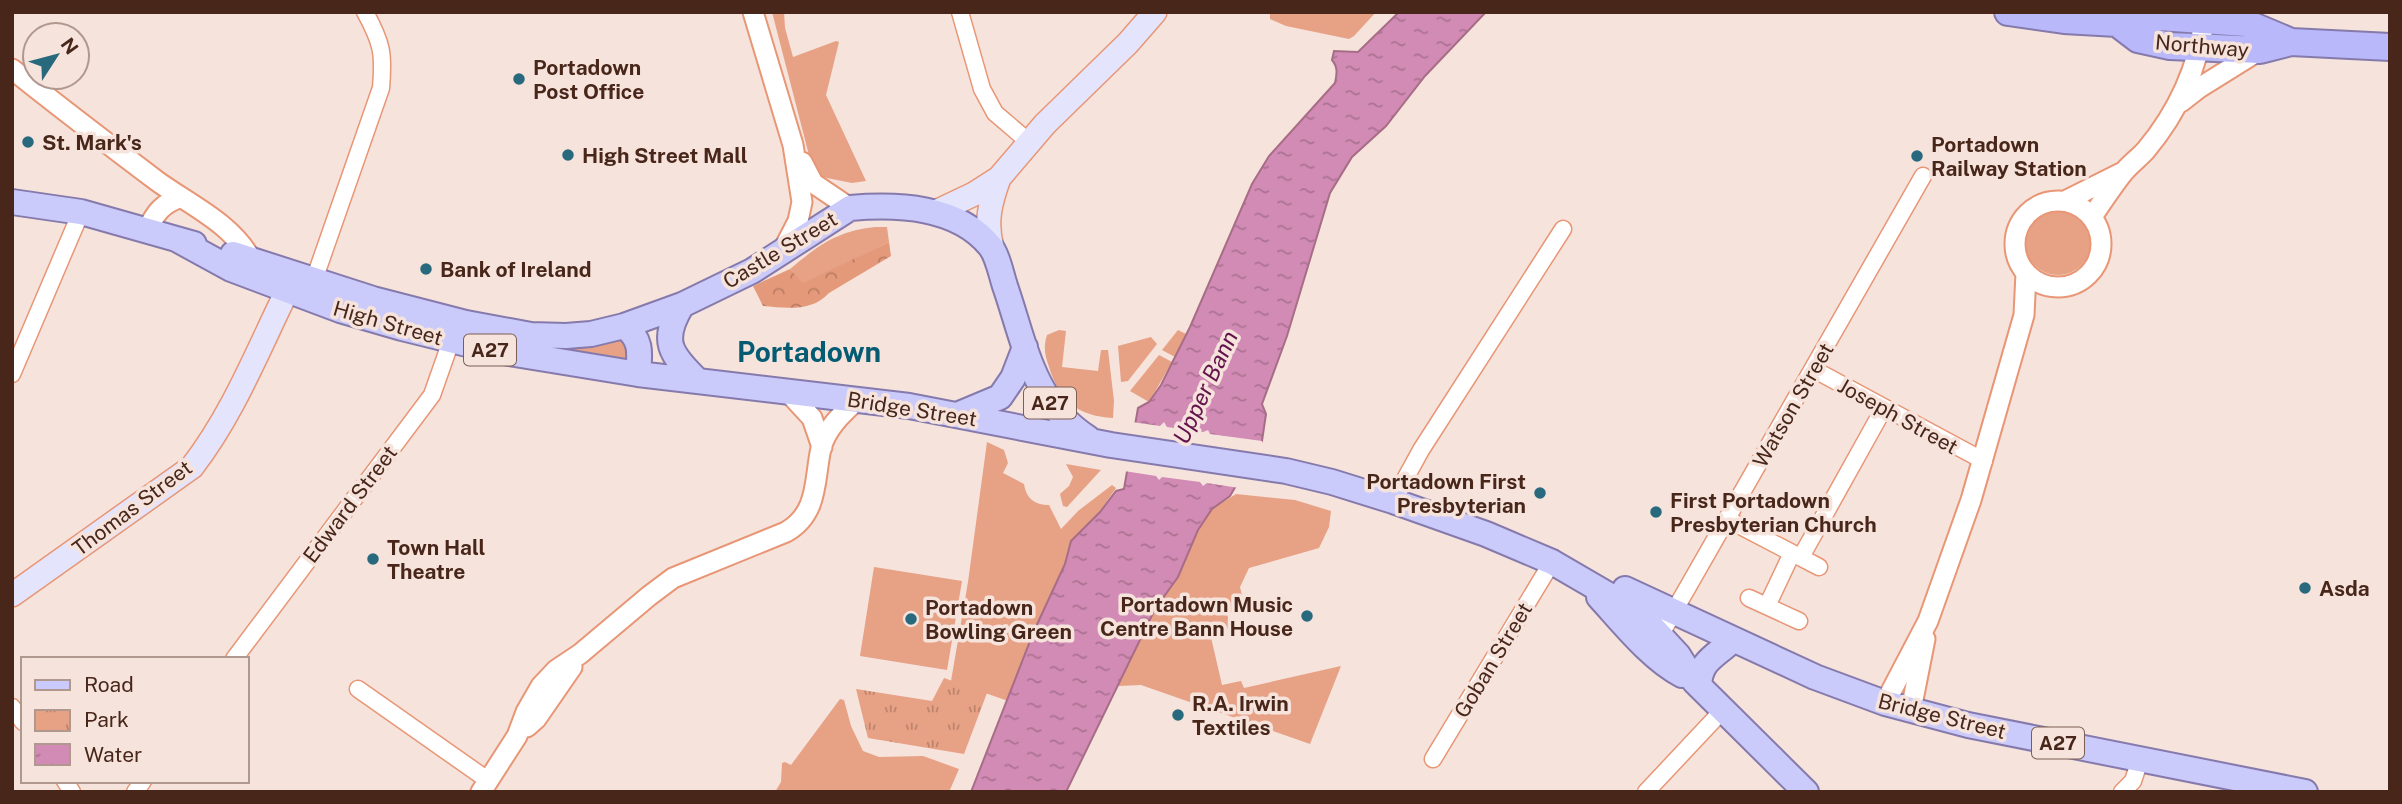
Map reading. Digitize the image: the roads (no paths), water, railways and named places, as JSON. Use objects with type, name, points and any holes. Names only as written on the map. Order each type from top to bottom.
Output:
[{"type":"highway","name":"Northway","points":[[2008,12],[2064,20],[2117,23],[2144,16],[2246,23],[2291,42]]},
{"type":"highway","name":"Northway","points":[[2117,23],[2138,39],[2170,46],[2238,51],[2260,50],[2291,42],[2390,47]]},
{"type":"main road","name":"Castle Street","points":[[682,305],[752,271],[850,208],[936,212],[974,194],[999,178],[1029,142],[1128,43],[1155,12]]},
{"type":"main road","name":"Castle Street","points":[[992,248],[987,229],[988,215],[999,178]]},
{"type":"main road","name":"A27","points":[[12,202],[81,212],[251,259],[314,280]]},
{"type":"main road","points":[[936,212],[965,225],[992,248]]},
{"type":"main road","name":"A27","points":[[178,240],[231,269],[288,291]]},
{"type":"main road","name":"A27","points":[[992,248],[1025,347],[1040,386],[1052,407],[1064,421],[1110,445]]},
{"type":"main road","name":"High Street","points":[[314,280],[453,320],[531,335],[591,334],[624,326],[682,305]]},
{"type":"main road","name":"High Street","points":[[288,291],[451,341],[638,374],[698,381]]},
{"type":"main road","name":"Thomas Street","points":[[12,595],[192,467],[210,443],[252,366],[288,291]]},
{"type":"main road","points":[[682,305],[672,321],[670,343],[679,362],[698,381]]},
{"type":"main road","points":[[624,326],[632,332],[639,344],[638,374]]},
{"type":"main road","points":[[957,415],[1000,397],[1013,378],[1025,347]]},
{"type":"main road","name":"Bridge Street","points":[[698,381],[909,406],[1110,445],[1297,474],[1393,501],[1486,534],[1552,562],[1638,611],[1661,634]]},
{"type":"main road","name":"Bridge Street","points":[[1583,578],[1614,584],[1824,681],[1885,703],[1968,725],[2305,792]]},
{"type":"main road","name":"Bridge Street","points":[[1583,578],[1635,636],[1661,634],[1727,646],[1752,647]]},
{"type":"main road","points":[[1661,634],[1697,684],[1794,788]]},
{"type":"main road","points":[[1635,636],[1674,671],[1697,684]]},
{"type":"main road","points":[[1697,684],[1704,667],[1727,646]]},
{"type":"street","points":[[314,280],[367,135],[381,88],[384,59],[382,47],[365,12]]},
{"type":"street","points":[[753,12],[793,145],[802,202],[798,221],[783,251]]},
{"type":"street","points":[[960,12],[982,89],[1002,121],[1029,142]]},
{"type":"street","points":[[2092,216],[2125,170],[2151,144],[2175,107],[2201,47],[2204,19]]},
{"type":"street","points":[[2175,107],[2199,88],[2260,50]]},
{"type":"street","points":[[12,69],[115,149],[222,224],[244,247],[251,259]]},
{"type":"street","points":[[793,145],[813,183],[850,208]]},
{"type":"street","points":[[2065,201],[2125,170]]},
{"type":"street","name":"Watson Street","points":[[1661,634],[1923,176]]},
{"type":"street","points":[[147,230],[156,211],[165,203],[181,197]]},
{"type":"street","points":[[2065,201],[2075,204],[2092,216],[2101,240],[2100,252],[2096,264],[2079,282],[2068,286],[2051,286],[2035,281],[2026,273],[2018,261],[2016,234],[2021,222],[2039,205],[2065,201]]},
{"type":"street","points":[[12,374],[81,212]]},
{"type":"street","points":[[1393,501],[1428,440],[1563,229]]},
{"type":"street","name":"Joseph Street","points":[[1885,703],[1928,621],[1984,461],[2024,315],[2026,273]]},
{"type":"street","name":"Joseph Street","points":[[2024,315],[2051,286]]},
{"type":"street","name":"Edward Street","points":[[236,657],[432,395],[451,341]]},
{"type":"street","name":"Joseph Street","points":[[1813,369],[1984,461]]},
{"type":"street","points":[[788,392],[812,418],[822,447]]},
{"type":"street","points":[[358,689],[485,786],[517,736],[526,712],[541,686],[556,670],[580,654],[673,578],[794,527],[811,503],[822,447],[834,421],[857,400]]},
{"type":"street","points":[[1768,606],[1884,408]]},
{"type":"street","points":[[1727,519],[1819,567]]},
{"type":"street","name":"Goban Street","points":[[1433,759],[1552,562]]},
{"type":"street","points":[[1749,598],[1799,621]]},
{"type":"street","name":"Joseph Street","points":[[1911,710],[1928,621]]},
{"type":"street","points":[[1646,792],[1723,710]]},
{"type":"street","points":[[2122,792],[2133,781],[2140,760]]},
{"type":"water","name":"Upper Bann","points":[[1399,12],[1486,12],[1425,76],[1386,126],[1352,157],[1330,193],[1287,336],[1262,404],[1266,414],[1262,441],[1230,496],[1212,509],[1198,530],[1178,577],[1155,609],[1066,792],[971,792],[1034,631],[1065,564],[1071,541],[1100,512],[1116,491],[1124,489],[1138,408],[1149,402],[1161,385],[1190,327],[1252,184],[1269,156],[1335,83],[1336,71],[1332,60],[1334,51],[1358,52]]},
{"type":"place","name":"Portadown Post Office","points":[[519,79]]},
{"type":"place","name":"St. Mark's","points":[[28,142]]},
{"type":"place","name":"High Street Mall","points":[[568,155]]},
{"type":"place","name":"Portadown Railway Station","points":[[1917,156]]},
{"type":"place","name":"Bank of Ireland","points":[[426,269]]},
{"type":"place","name":"Portadown First Presbyterian","points":[[1540,493]]},
{"type":"place","name":"First Portadown Presbyterian Church","points":[[1656,512]]},
{"type":"place","name":"Town Hall Theatre","points":[[373,559]]},
{"type":"place","name":"Asda","points":[[2305,588]]},
{"type":"place","name":"Portadown Music Centre Bann House","points":[[1307,616]]},
{"type":"place","name":"Portadown Bowling Green","points":[[911,619]]},
{"type":"place","name":"R.A. Irwin Textiles","points":[[1178,715]]},
{"type":"district","name":"Portadown","points":[[809,351]]}]
